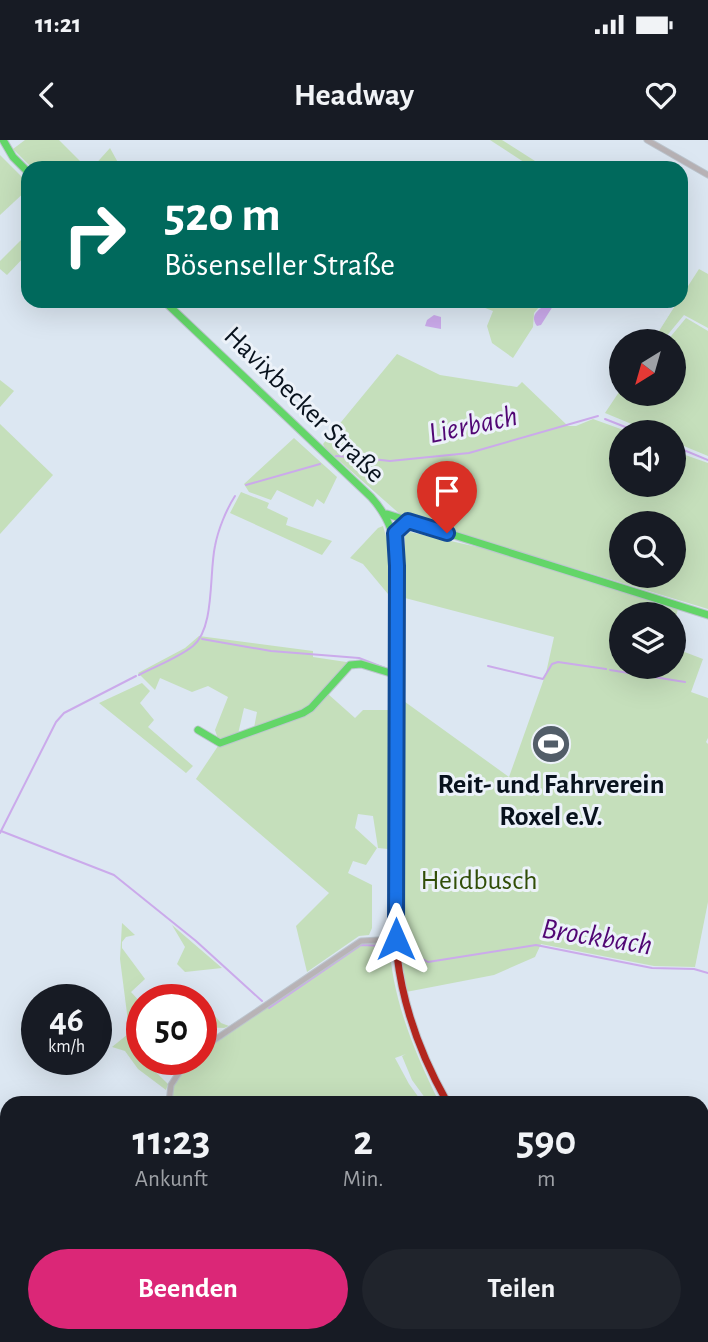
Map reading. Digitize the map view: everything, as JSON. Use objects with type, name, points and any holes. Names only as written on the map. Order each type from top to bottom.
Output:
[{"type":"main road","points":[[2,141],[21,165]]},
{"type":"main road","name":"Havixbecker Straße","points":[[171,308],[386,514],[395,533],[396,939],[403,993],[414,1032],[444,1096]]},
{"type":"main road","points":[[386,514],[708,615]]},
{"type":"main road","points":[[395,533],[408,521]]},
{"type":"main road","points":[[198,730],[220,743],[303,713],[356,663],[397,675]]},
{"type":"street","points":[[647,140],[684,161]]},
{"type":"street","points":[[688,164],[708,175]]},
{"type":"street","points":[[217,1038],[361,940],[396,939]]},
{"type":"street","points":[[170,1096],[171,1086],[178,1075]]},
{"type":"green space","points":[[25,140],[59,140],[80,161],[25,161],[13,149]]},
{"type":"green space","points":[[490,140],[502,140],[535,161],[522,161]]},
{"type":"green space","points":[[110,148],[117,161],[98,161]]},
{"type":"green space","points":[[0,155],[21,176],[21,196],[0,215]]},
{"type":"green space","points":[[21,240],[21,260],[7,275],[0,269],[0,261]]},
{"type":"green space","points":[[699,269],[708,274],[708,328],[684,315],[672,329],[660,329],[674,308],[688,308],[688,286]]},
{"type":"green space","points":[[485,308],[538,308],[534,313],[533,327],[513,358],[492,343],[487,326],[493,311]]},
{"type":"green space","points":[[686,318],[708,331],[708,456],[686,447],[686,420],[622,420],[605,413],[610,406],[686,406],[686,329],[677,329]]},
{"type":"green space","points":[[397,354],[440,375],[517,387],[522,382],[568,426],[576,426],[593,419],[609,425],[609,497],[686,497],[686,455],[708,463],[708,609],[639,588],[686,588],[686,511],[609,511],[609,579],[402,516],[323,444]]},
{"type":"green space","points":[[0,380],[14,391],[0,407]]},
{"type":"green space","points":[[0,424],[53,475],[0,534]]},
{"type":"green space","points":[[294,438],[337,477],[324,504],[317,499],[313,507],[277,490],[271,500],[249,492],[244,484]]},
{"type":"green space","points":[[241,492],[269,503],[267,508],[288,518],[286,525],[332,541],[322,555],[230,513]]},
{"type":"green space","points":[[383,526],[388,543],[388,594],[363,564],[350,558]]},
{"type":"green space","name":"Heidbusch","points":[[410,532],[482,548],[656,602],[609,602],[609,679],[686,679],[686,653],[703,659],[691,692],[708,698],[708,902],[695,967],[654,966],[541,944],[535,957],[494,975],[406,992],[398,939],[401,699],[509,777],[546,673],[554,637],[405,598],[405,536]]},
{"type":"green space","points":[[199,636],[313,651],[313,657],[353,663],[302,711],[254,728],[257,712],[244,708],[238,734],[219,742],[215,730],[228,697],[208,686],[192,692],[160,678],[155,690],[138,673],[185,648]]},
{"type":"green space","points":[[142,683],[150,691],[140,703],[154,720],[148,727],[193,766],[186,773],[99,703]]},
{"type":"green space","points":[[328,694],[355,718],[363,710],[388,710],[388,849],[378,848],[373,816],[358,814],[355,828],[377,848],[366,865],[353,861],[348,873],[372,885],[372,928],[369,935],[359,936],[307,972],[296,926],[329,893],[196,779],[220,743],[305,716]]},
{"type":"green space","points":[[122,923],[135,935],[126,937],[122,948],[145,979],[140,984],[126,984],[126,1006],[120,959]]},
{"type":"green space","points":[[172,925],[222,968],[185,972],[177,964],[185,947]]},
{"type":"green space","points":[[389,941],[395,983],[406,1024],[436,1096],[424,1096],[412,1080],[402,1056],[406,1054],[395,1058],[418,1096],[170,1096],[170,1091],[180,1075],[217,1075],[217,1042],[360,943]]},
{"type":"green space","points":[[217,1018],[229,1026],[217,1028]]},
{"type":"green space","points":[[126,1036],[126,1052],[112,1047]]},
{"type":"green space","points":[[146,1075],[159,1075],[168,1084],[166,1090]]},
{"type":"shaded area","points":[[541,308],[552,308],[541,325],[537,326],[534,318]]},
{"type":"shaded area","points":[[434,315],[441,317],[441,329],[425,326],[427,320]]},
{"type":"waterway","name":"Lierbach","points":[[354,457],[390,461],[469,453],[598,416]]},
{"type":"waterway","name":"Lierbach","points":[[605,419],[609,421]]},
{"type":"waterway","name":"Lierbach","points":[[686,451],[708,460]]},
{"type":"waterway","name":"Lierbach","points":[[336,456],[350,457]]},
{"type":"waterway","name":"Lierbach","points":[[246,485],[320,464]]},
{"type":"waterway","name":"Lierbach","points":[[139,675],[181,654],[200,638],[208,614],[216,540],[235,496]]},
{"type":"waterway","points":[[202,639],[271,651],[359,658],[390,670]]},
{"type":"waterway","points":[[488,666],[543,679],[552,664],[558,662],[606,669]]},
{"type":"waterway","name":"Lierbach","points":[[0,833],[56,722],[64,713],[136,676]]},
{"type":"waterway","points":[[666,679],[685,682]]},
{"type":"waterway","name":"Brockbach","points":[[1,831],[114,875],[196,941],[262,1001]]},
{"type":"waterway","name":"Brockbach","points":[[269,1008],[361,945],[386,946]]},
{"type":"waterway","name":"Brockbach","points":[[401,947],[428,962],[536,945],[652,968],[694,969],[708,973]]},
{"type":"traffic: fast","points":[[3,140],[21,165]]},
{"type":"traffic: fast","points":[[171,308],[371,497],[391,529],[397,566],[397,863]]},
{"type":"traffic: fast","points":[[387,514],[708,615]]},
{"type":"traffic: fast","points":[[198,730],[220,743],[303,713],[311,708],[350,665],[361,664],[397,675]]},
{"type":"traffic: jam","points":[[397,863],[396,944],[400,974],[421,1049],[444,1096]]},
{"type":"place","name":"Reit- und Fahrverein Roxel e.V.","points":[[551,744]]},
{"type":"route","points":[[396,939],[395,533],[408,521],[447,533]]}]
